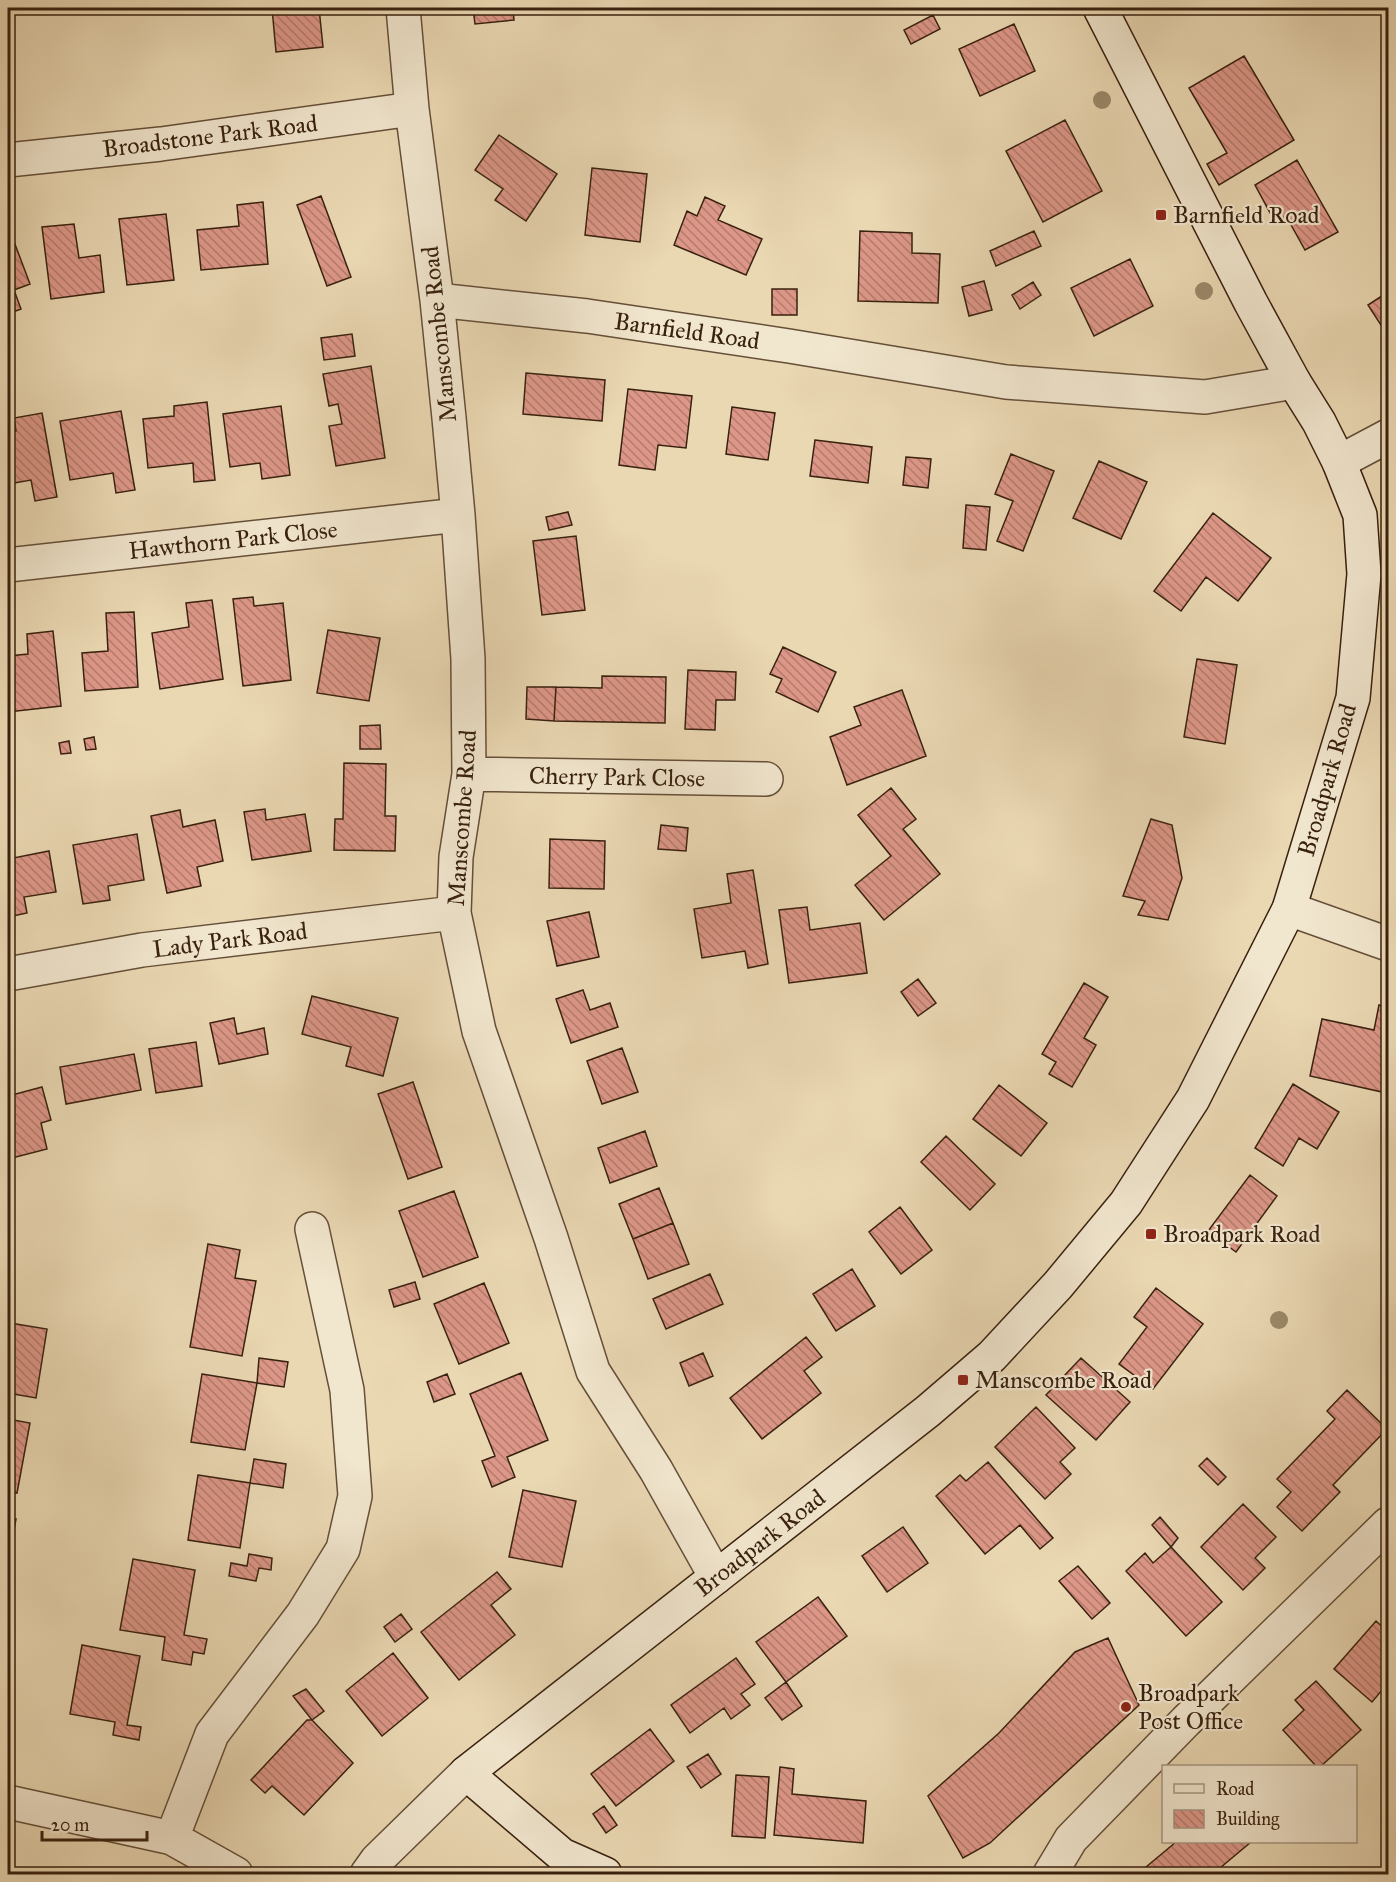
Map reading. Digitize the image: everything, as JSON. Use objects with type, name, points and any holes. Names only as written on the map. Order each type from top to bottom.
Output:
[{"type":"street","name":"Manscombe Road","points":[[403,8],[412,109],[437,300],[458,515],[468,659],[469,774],[456,857],[454,913],[479,1031],[551,1238],[593,1371],[656,1470],[716,1577]]},
{"type":"street","name":"Broadpark Road","points":[[367,1875],[377,1860],[466,1773],[928,1411],[992,1356],[1058,1285],[1126,1203],[1194,1099],[1289,909],[1353,698],[1364,574],[1360,515],[1339,462],[1319,422],[1294,382],[1251,303],[1100,8]]},
{"type":"street","name":"Broadstone Park Road","points":[[8,160],[161,144],[412,109]]},
{"type":"street","name":"Barnfield Road","points":[[437,300],[587,316],[1006,382],[1204,398],[1294,382]]},
{"type":"street","points":[[1339,462],[1389,436]]},
{"type":"street","name":"Hawthorn Park Close","points":[[8,566],[458,515]]},
{"type":"street","name":"Cherry Park Close","points":[[469,774],[766,779]]},
{"type":"street","points":[[1289,909],[1389,944]]},
{"type":"street","name":"Lady Park Road","points":[[8,974],[142,950],[454,913]]},
{"type":"street","points":[[172,1838],[212,1734],[303,1614],[343,1549],[356,1496],[347,1390],[312,1229]]},
{"type":"street","points":[[1050,1875],[1071,1839],[1186,1721],[1389,1524]]},
{"type":"street","points":[[466,1773],[562,1855],[605,1875]]},
{"type":"street","points":[[8,1802],[172,1838],[236,1875]]},
{"type":"building","points":[[272,8],[319,8],[323,47],[276,52]]},
{"type":"building","points":[[473,8],[513,8],[514,20],[475,24]]},
{"type":"building","points":[[933,15],[940,29],[911,44],[904,30]]},
{"type":"building","points":[[1014,24],[1035,71],[980,96],[959,49]]},
{"type":"building","points":[[1244,56],[1294,140],[1219,185],[1207,164],[1227,153],[1189,88]]},
{"type":"building","points":[[1065,120],[1102,191],[1043,222],[1006,151]]},
{"type":"building","points":[[499,135],[557,174],[526,221],[495,200],[503,189],[475,170]]},
{"type":"building","points":[[1297,160],[1338,232],[1305,250],[1286,216],[1275,222],[1255,185]]},
{"type":"building","points":[[592,168],[647,174],[640,242],[585,235]]},
{"type":"building","points":[[321,196],[351,277],[327,286],[297,205]]},
{"type":"building","points":[[705,197],[725,206],[718,220],[762,239],[746,275],[674,245],[687,211],[697,216]]},
{"type":"building","points":[[263,202],[268,264],[201,270],[197,230],[239,226],[237,205]]},
{"type":"building","points":[[166,214],[174,280],[127,285],[119,219]]},
{"type":"building","points":[[74,224],[79,258],[100,255],[104,292],[51,299],[42,227]]},
{"type":"building","points":[[10,231],[30,284],[14,290],[21,309],[8,314],[8,233]]},
{"type":"building","points":[[860,231],[912,233],[912,253],[940,254],[938,303],[858,301]]},
{"type":"building","points":[[1034,231],[1041,246],[996,266],[990,251]]},
{"type":"building","points":[[1130,259],[1153,306],[1094,336],[1071,288]]},
{"type":"building","points":[[984,281],[992,310],[969,316],[962,287]]},
{"type":"building","points":[[1033,282],[1041,295],[1020,309],[1012,295]]},
{"type":"building","points":[[772,289],[797,289],[797,315],[772,315]]},
{"type":"building","points":[[1388,292],[1388,336],[1368,305]]},
{"type":"building","points":[[352,334],[355,356],[324,360],[321,338]]},
{"type":"building","points":[[371,366],[385,458],[336,466],[329,426],[342,424],[338,404],[329,406],[323,374]]},
{"type":"building","points":[[526,373],[605,380],[602,421],[523,414]]},
{"type":"building","points":[[628,389],[692,396],[686,448],[658,445],[655,470],[619,465]]},
{"type":"building","points":[[207,402],[215,480],[194,482],[193,463],[148,468],[143,419],[174,416],[174,406]]},
{"type":"building","points":[[281,406],[290,475],[262,479],[260,463],[230,467],[223,414]]},
{"type":"building","points":[[732,407],[775,413],[768,460],[726,454]]},
{"type":"building","points":[[121,411],[135,490],[116,493],[113,473],[70,480],[60,421]]},
{"type":"building","points":[[42,413],[57,497],[35,501],[31,480],[8,484],[8,433],[16,431],[14,418]]},
{"type":"building","points":[[815,440],[872,447],[868,483],[810,476]]},
{"type":"building","points":[[1011,454],[1054,471],[1023,551],[997,541],[1013,501],[995,494]]},
{"type":"building","points":[[906,457],[931,459],[928,488],[903,485]]},
{"type":"building","points":[[1099,461],[1147,482],[1121,539],[1073,518]]},
{"type":"building","points":[[966,505],[990,507],[986,550],[963,548]]},
{"type":"building","points":[[568,512],[572,525],[549,530],[546,517]]},
{"type":"building","points":[[1213,513],[1271,558],[1238,601],[1206,577],[1181,611],[1154,591]]},
{"type":"building","points":[[576,536],[585,610],[542,615],[533,541]]},
{"type":"building","points":[[253,597],[254,606],[283,603],[291,680],[243,686],[233,599]]},
{"type":"building","points":[[212,600],[223,679],[160,689],[152,633],[189,627],[186,603]]},
{"type":"building","points":[[134,612],[138,687],[85,691],[82,653],[108,651],[106,613]]},
{"type":"building","points":[[328,630],[380,638],[369,701],[317,693]]},
{"type":"building","points":[[53,631],[61,706],[8,712],[8,656],[28,654],[27,634]]},
{"type":"building","points":[[783,647],[836,672],[818,712],[776,692],[782,679],[770,674]]},
{"type":"building","points":[[1197,659],[1237,665],[1225,744],[1184,737]]},
{"type":"building","points":[[688,670],[736,672],[735,700],[716,700],[715,730],[685,729]]},
{"type":"building","points":[[602,676],[666,677],[665,723],[554,721],[556,687],[602,688]]},
{"type":"building","points":[[527,687],[556,687],[554,721],[526,719]]},
{"type":"building","points":[[902,690],[926,756],[847,785],[830,737],[861,725],[854,707]]},
{"type":"building","points":[[380,725],[381,749],[360,749],[360,726]]},
{"type":"building","points":[[94,737],[96,749],[86,750],[84,739]]},
{"type":"building","points":[[69,741],[71,753],[61,754],[59,743]]},
{"type":"building","points":[[344,763],[386,764],[385,816],[396,816],[395,851],[334,850],[335,819],[343,819]]},
{"type":"building","points":[[891,788],[916,819],[903,829],[940,874],[884,920],[855,885],[891,856],[858,815]]},
{"type":"building","points":[[265,809],[266,820],[305,814],[311,851],[252,860],[244,812]]},
{"type":"building","points":[[180,810],[183,827],[215,820],[223,861],[197,867],[201,886],[167,893],[151,816]]},
{"type":"building","points":[[1151,819],[1172,825],[1182,878],[1168,920],[1138,915],[1145,901],[1123,896]]},
{"type":"building","points":[[661,825],[688,828],[686,851],[658,849]]},
{"type":"building","points":[[137,834],[144,880],[108,886],[110,900],[83,904],[73,845]]},
{"type":"building","points":[[550,839],[605,841],[604,889],[549,888]]},
{"type":"building","points":[[49,851],[56,892],[24,897],[27,913],[8,917],[8,859]]},
{"type":"building","points":[[753,870],[768,964],[748,968],[745,951],[702,958],[694,909],[731,903],[727,874]]},
{"type":"building","points":[[807,907],[810,930],[860,923],[867,973],[789,983],[779,910]]},
{"type":"building","points":[[589,912],[599,957],[557,966],[547,921]]},
{"type":"building","points":[[918,979],[936,1003],[918,1016],[901,992]]},
{"type":"building","points":[[1084,983],[1108,997],[1084,1038],[1096,1045],[1072,1087],[1049,1074],[1056,1062],[1042,1054]]},
{"type":"building","points":[[583,990],[590,1010],[610,1003],[618,1027],[571,1043],[556,999]]},
{"type":"building","points":[[312,996],[398,1018],[383,1076],[346,1066],[351,1047],[302,1034]]},
{"type":"building","points":[[1379,1005],[1388,1007],[1388,1062],[1382,1092],[1310,1076],[1322,1019],[1374,1030]]},
{"type":"building","points":[[234,1018],[237,1034],[264,1028],[268,1054],[219,1064],[210,1023]]},
{"type":"building","points":[[196,1042],[202,1086],[156,1093],[149,1049]]},
{"type":"building","points":[[622,1048],[638,1092],[602,1104],[587,1061]]},
{"type":"building","points":[[134,1054],[141,1090],[66,1104],[60,1067]]},
{"type":"building","points":[[8,1080],[12,1095],[42,1087],[51,1120],[41,1123],[47,1149],[8,1159]]},
{"type":"building","points":[[413,1082],[442,1167],[408,1179],[378,1094]]},
{"type":"building","points":[[1293,1084],[1339,1112],[1317,1149],[1299,1138],[1283,1166],[1255,1148]]},
{"type":"building","points":[[999,1085],[1047,1123],[1021,1156],[973,1119]]},
{"type":"building","points":[[645,1131],[657,1166],[610,1183],[598,1148]]},
{"type":"building","points":[[946,1136],[995,1184],[970,1210],[921,1162]]},
{"type":"building","points":[[1250,1175],[1277,1196],[1236,1252],[1208,1231]]},
{"type":"building","points":[[659,1188],[673,1223],[633,1239],[619,1204]]},
{"type":"building","points":[[454,1191],[478,1257],[423,1277],[399,1211]]},
{"type":"building","points":[[900,1207],[932,1250],[901,1274],[869,1232]]},
{"type":"building","points":[[673,1223],[689,1264],[648,1279],[633,1239]]},
{"type":"building","points":[[208,1244],[240,1250],[235,1278],[256,1281],[242,1356],[190,1347]]},
{"type":"building","points":[[852,1269],[875,1306],[836,1331],[813,1294]]},
{"type":"building","points":[[710,1274],[723,1304],[666,1329],[653,1299]]},
{"type":"building","points":[[415,1282],[420,1299],[394,1307],[389,1290]]},
{"type":"building","points":[[484,1283],[509,1343],[459,1364],[434,1304]]},
{"type":"building","points":[[1156,1288],[1203,1324],[1153,1389],[1119,1364],[1147,1327],[1134,1317]]},
{"type":"building","points":[[8,1311],[11,1312],[10,1323],[47,1329],[36,1398],[8,1393]]},
{"type":"building","points":[[806,1337],[822,1357],[804,1371],[821,1393],[762,1439],[730,1398]]},
{"type":"building","points":[[703,1353],[713,1376],[689,1386],[680,1363]]},
{"type":"building","points":[[259,1358],[288,1362],[284,1387],[257,1383]]},
{"type":"building","points":[[1081,1358],[1130,1402],[1096,1440],[1046,1395]]},
{"type":"building","points":[[521,1373],[548,1440],[507,1457],[515,1477],[492,1487],[482,1461],[495,1456],[470,1394]]},
{"type":"building","points":[[202,1374],[257,1383],[245,1450],[191,1442]]},
{"type":"building","points":[[447,1374],[455,1394],[434,1402],[427,1382]]},
{"type":"building","points":[[1347,1390],[1387,1429],[1333,1485],[1340,1492],[1302,1531],[1277,1507],[1291,1492],[1277,1479],[1335,1419],[1327,1411]]},
{"type":"building","points":[[1036,1407],[1075,1448],[1060,1462],[1071,1474],[1045,1499],[995,1447]]},
{"type":"building","points":[[8,1419],[30,1423],[17,1493],[8,1491]]},
{"type":"building","points":[[1207,1458],[1226,1477],[1218,1485],[1199,1466]]},
{"type":"building","points":[[254,1459],[286,1464],[283,1488],[250,1483]]},
{"type":"building","points":[[988,1462],[1053,1538],[1040,1549],[1020,1525],[985,1554],[936,1496],[960,1475],[966,1481]]},
{"type":"building","points":[[198,1475],[250,1483],[240,1548],[188,1540]]},
{"type":"building","points":[[523,1490],[576,1501],[562,1567],[509,1557]]},
{"type":"building","points":[[1243,1504],[1276,1537],[1255,1558],[1265,1568],[1243,1590],[1201,1547]]},
{"type":"building","points":[[1160,1517],[1178,1538],[1171,1547],[1152,1525]]},
{"type":"building","points":[[8,1518],[16,1519],[8,1563]]},
{"type":"building","points":[[903,1527],[928,1563],[887,1592],[862,1556]]},
{"type":"building","points":[[1171,1547],[1222,1602],[1186,1636],[1126,1571],[1145,1553],[1153,1563]]},
{"type":"building","points":[[249,1554],[272,1558],[271,1570],[259,1568],[256,1581],[229,1576],[231,1563],[247,1566]]},
{"type":"building","points":[[133,1559],[195,1570],[184,1635],[207,1639],[204,1654],[193,1652],[191,1665],[162,1660],[165,1637],[120,1630]]},
{"type":"building","points":[[1078,1566],[1110,1603],[1092,1619],[1059,1581]]},
{"type":"building","points":[[497,1572],[511,1589],[491,1605],[515,1635],[459,1680],[421,1632]]},
{"type":"building","points":[[818,1597],[847,1636],[786,1682],[756,1642]]},
{"type":"building","points":[[401,1614],[412,1629],[395,1642],[384,1627]]},
{"type":"building","points":[[1376,1621],[1388,1632],[1388,1683],[1372,1702],[1334,1669]]},
{"type":"building","points":[[1108,1638],[1139,1705],[990,1843],[963,1858],[928,1796],[999,1733],[1075,1652]]},
{"type":"building","points":[[82,1645],[140,1656],[127,1725],[141,1727],[139,1740],[113,1735],[115,1722],[70,1714]]},
{"type":"building","points":[[393,1653],[428,1698],[382,1736],[346,1691]]},
{"type":"building","points":[[736,1658],[755,1684],[741,1694],[750,1705],[731,1719],[724,1708],[690,1733],[671,1705]]},
{"type":"building","points":[[1316,1681],[1361,1730],[1322,1765],[1315,1765],[1283,1730],[1304,1710],[1295,1700]]},
{"type":"building","points":[[786,1682],[802,1706],[782,1720],[765,1698]]},
{"type":"building","points":[[306,1689],[324,1711],[312,1720],[293,1696]]},
{"type":"building","points":[[307,1720],[312,1720],[353,1763],[304,1815],[272,1786],[265,1793],[251,1780]]},
{"type":"building","points":[[650,1729],[674,1761],[616,1806],[591,1774]]},
{"type":"building","points":[[708,1754],[721,1774],[701,1788],[687,1767]]},
{"type":"building","points":[[780,1767],[794,1769],[792,1794],[866,1801],[863,1843],[774,1835]]},
{"type":"building","points":[[736,1775],[769,1777],[765,1838],[732,1836]]},
{"type":"building","points":[[604,1806],[617,1825],[606,1833],[593,1814]]},
{"type":"building","points":[[1175,1843],[1250,1843],[1220,1868],[1225,1873],[1223,1874],[1153,1874],[1146,1867]]},
{"type":"place","name":"Barnfield Road","points":[[1161,215]]},
{"type":"place","name":"Broadpark Road","points":[[1151,1234]]},
{"type":"place","name":"Manscombe Road","points":[[963,1380]]},
{"type":"place","name":"Broadpark Post Office","points":[[1126,1707]]}]
